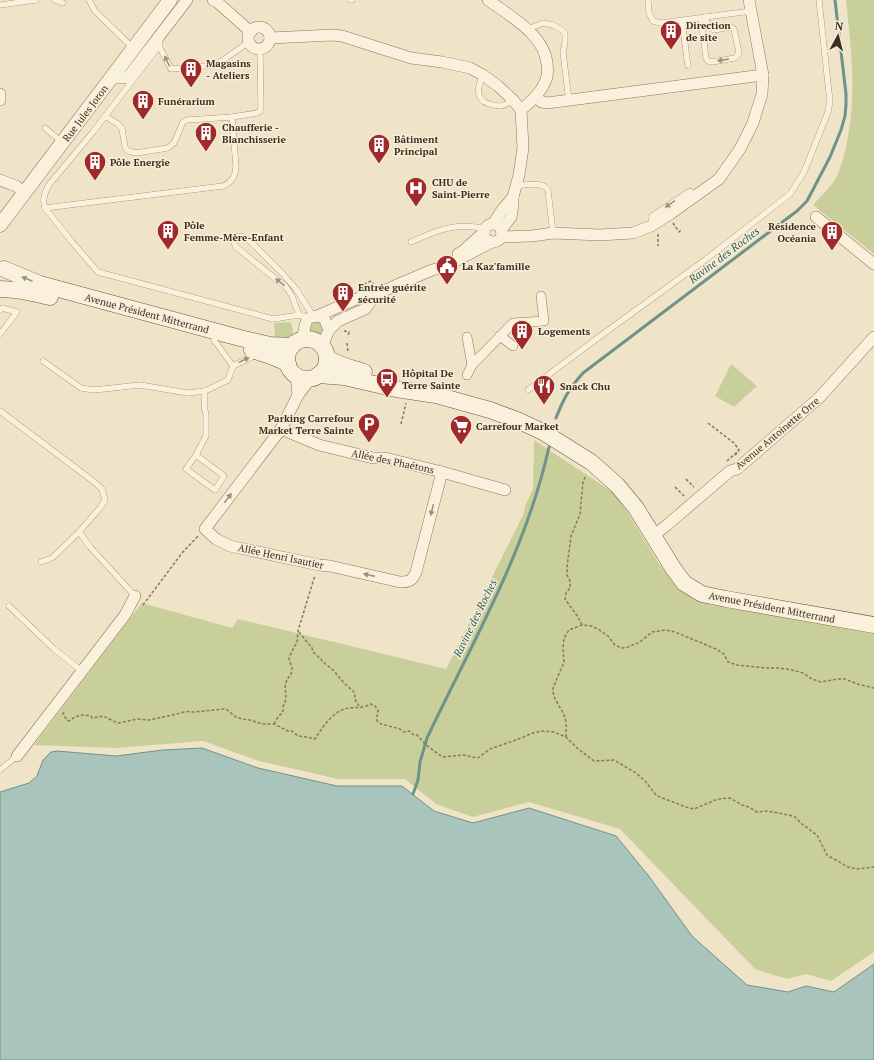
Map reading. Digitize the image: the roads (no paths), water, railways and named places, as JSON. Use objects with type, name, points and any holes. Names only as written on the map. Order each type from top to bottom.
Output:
[{"type":"main road","points":[[0,288],[4,276],[2,264]]},
{"type":"main road","name":"Avenue Président Mitterrand","points":[[2,264],[40,284],[240,338],[270,345],[297,343]]},
{"type":"main road","name":"Avenue Président Mitterrand","points":[[0,288],[28,291],[214,340],[282,361],[303,373],[344,377],[396,389],[436,395],[490,410],[516,420],[543,432],[591,462],[617,485],[636,508],[673,568],[684,582],[702,594],[874,625]]},
{"type":"main road","points":[[313,340],[318,342],[325,352],[326,364],[323,371],[303,373],[288,355],[297,343],[313,340]]},
{"type":"main road","name":"Avenue Président Mitterrand","points":[[325,352],[346,367],[419,388],[436,395]]},
{"type":"street","name":"Rue Jules Joron","points":[[0,225],[170,0]]},
{"type":"street","points":[[213,0],[252,34]]},
{"type":"street","points":[[220,0],[252,34],[253,46],[260,49],[267,45],[270,38],[269,33],[265,29],[260,27],[252,34]]},
{"type":"street","points":[[488,0],[528,29],[541,43],[547,56],[548,71],[545,82],[535,97],[521,110]]},
{"type":"street","points":[[111,78],[127,78],[187,1]]},
{"type":"street","points":[[493,232],[532,236],[553,234],[600,235],[633,233],[652,226],[719,179],[740,149],[753,123],[762,94],[763,75],[750,6]]},
{"type":"street","points":[[270,38],[333,35],[342,36],[411,58],[442,62],[470,68],[498,86],[514,100],[521,110],[523,148],[519,175],[513,197],[502,210],[493,232],[432,270],[375,296],[361,297],[310,316],[297,343]]},
{"type":"street","points":[[535,97],[542,102],[547,103],[568,101],[763,75]]},
{"type":"street","points":[[0,94],[0,100]]},
{"type":"street","points":[[0,180],[16,186],[25,193]]},
{"type":"street","points":[[816,217],[874,264]]},
{"type":"street","points":[[329,330],[338,321],[366,309],[375,296]]},
{"type":"street","points":[[467,375],[472,365],[513,323],[544,321],[541,296]]},
{"type":"street","points":[[310,316],[324,318],[329,330],[325,352]]},
{"type":"street","points":[[521,322],[524,335]]},
{"type":"street","points":[[500,336],[513,346]]},
{"type":"street","points":[[467,337],[472,365]]},
{"type":"street","name":"Avenue Antoinette Orre","points":[[653,536],[730,471],[737,468],[819,398],[874,337]]},
{"type":"street","points":[[281,429],[298,395],[303,373]]},
{"type":"street","name":"Allée des Phaétons","points":[[281,429],[319,445],[373,458],[385,458],[505,490]]},
{"type":"street","name":"Allée Henri Isautier","points":[[281,429],[205,529],[216,539],[230,546],[400,582],[407,582],[413,579],[416,572],[442,472]]},
{"type":"street","points":[[17,756],[125,615],[135,596]]},
{"type":"lane","points":[[0,5],[36,0]]},
{"type":"lane","points":[[54,0],[63,3]]},
{"type":"lane","points":[[89,0],[95,11],[133,48]]},
{"type":"lane","points":[[648,0],[649,13],[653,21],[661,23],[703,17],[750,6]]},
{"type":"lane","points":[[528,390],[705,260],[790,194],[804,172],[828,112],[830,101],[819,0]]},
{"type":"lane","points":[[703,17],[706,58],[708,61],[712,62],[735,58],[738,56],[739,53],[734,29],[731,27],[714,30],[705,28]]},
{"type":"lane","points":[[682,20],[688,66]]},
{"type":"lane","points":[[528,29],[543,23],[553,25],[562,30],[565,34],[566,39],[563,54],[568,101]]},
{"type":"lane","points":[[160,34],[159,46],[171,69],[216,65],[252,34]]},
{"type":"lane","points":[[159,46],[48,186],[43,203],[45,208],[98,272],[273,319],[310,316]]},
{"type":"lane","points":[[105,116],[122,128],[125,147],[128,151],[136,153],[168,148],[174,143],[180,126],[186,120],[232,117],[253,114],[260,111],[262,102],[260,49]]},
{"type":"lane","points":[[483,75],[478,85],[479,96],[483,102],[502,106],[514,100]]},
{"type":"lane","points":[[45,208],[223,186],[233,180],[236,167],[232,117]]},
{"type":"lane","points":[[45,128],[62,142]]},
{"type":"lane","points":[[516,186],[541,185],[548,190],[553,234]]},
{"type":"lane","points":[[411,242],[446,228],[460,226],[474,226],[493,232]]},
{"type":"lane","points":[[238,236],[244,237],[281,272],[296,290],[310,316],[286,287],[236,247],[234,239],[238,236]]},
{"type":"lane","points":[[0,310],[2,308],[17,312],[0,334]]},
{"type":"lane","points":[[214,340],[233,366]]},
{"type":"lane","points":[[43,361],[82,388],[94,390],[140,385],[188,393],[204,391],[228,380],[233,366],[260,353]]},
{"type":"lane","points":[[196,455],[224,476],[216,490],[186,469],[196,455],[206,436],[206,415],[204,406],[206,396],[204,391]]},
{"type":"lane","points":[[0,411],[85,474],[102,489],[105,500],[79,532],[52,558],[41,562]]},
{"type":"lane","points":[[79,532],[90,547],[135,596]]},
{"type":"lane","points":[[9,606],[54,649],[82,671]]},
{"type":"lane","points":[[0,770],[17,756]]},
{"type":"water","points":[[202,748],[258,768],[337,786],[402,786],[434,811],[473,823],[529,808],[616,836],[648,875],[692,936],[747,985],[788,992],[806,986],[834,992],[874,964],[874,1060],[0,1060],[0,792],[29,783],[37,776],[43,760],[51,752],[57,751],[116,756],[163,750]]},
{"type":"waterway","name":"Ravine des Roches","points":[[556,418],[567,394],[583,373],[797,211],[807,201],[830,157],[845,116],[846,94],[835,0]]},
{"type":"waterway","name":"Ravine des Roches","points":[[413,794],[418,780],[420,762],[427,738],[479,632],[512,560],[527,523],[549,447]]},
{"type":"place","name":"Direction de site","points":[[671,50]]},
{"type":"place","name":"Magasins - Ateliers","points":[[191,88]]},
{"type":"place","name":"Funérarium","points":[[143,120]]},
{"type":"place","name":"Chaufferie - Blanchisserie","points":[[206,152]]},
{"type":"place","name":"Bâtiment Principal","points":[[379,164]]},
{"type":"place","name":"Pôle Energie","points":[[95,182]]},
{"type":"place","name":"CHU de Saint-Pierre","points":[[416,208]]},
{"type":"place","name":"Pôle Femme-Mère-Enfant","points":[[168,250]]},
{"type":"place","name":"Résidence Océania","points":[[832,252]]},
{"type":"place","name":"La Kaz'famille","points":[[447,286]]},
{"type":"place","name":"Entrée guérite sécurité","points":[[343,312]]},
{"type":"place","name":"Logements","points":[[522,350]]},
{"type":"place","name":"Hôpital De Terre Sainte","points":[[387,398]]},
{"type":"place","name":"Snack Chu","points":[[544,406]]},
{"type":"place","name":"Parking Carrefour Market Terre Sainte","points":[[369,444]]},
{"type":"place","name":"Carrefour Market","points":[[461,446]]}]
